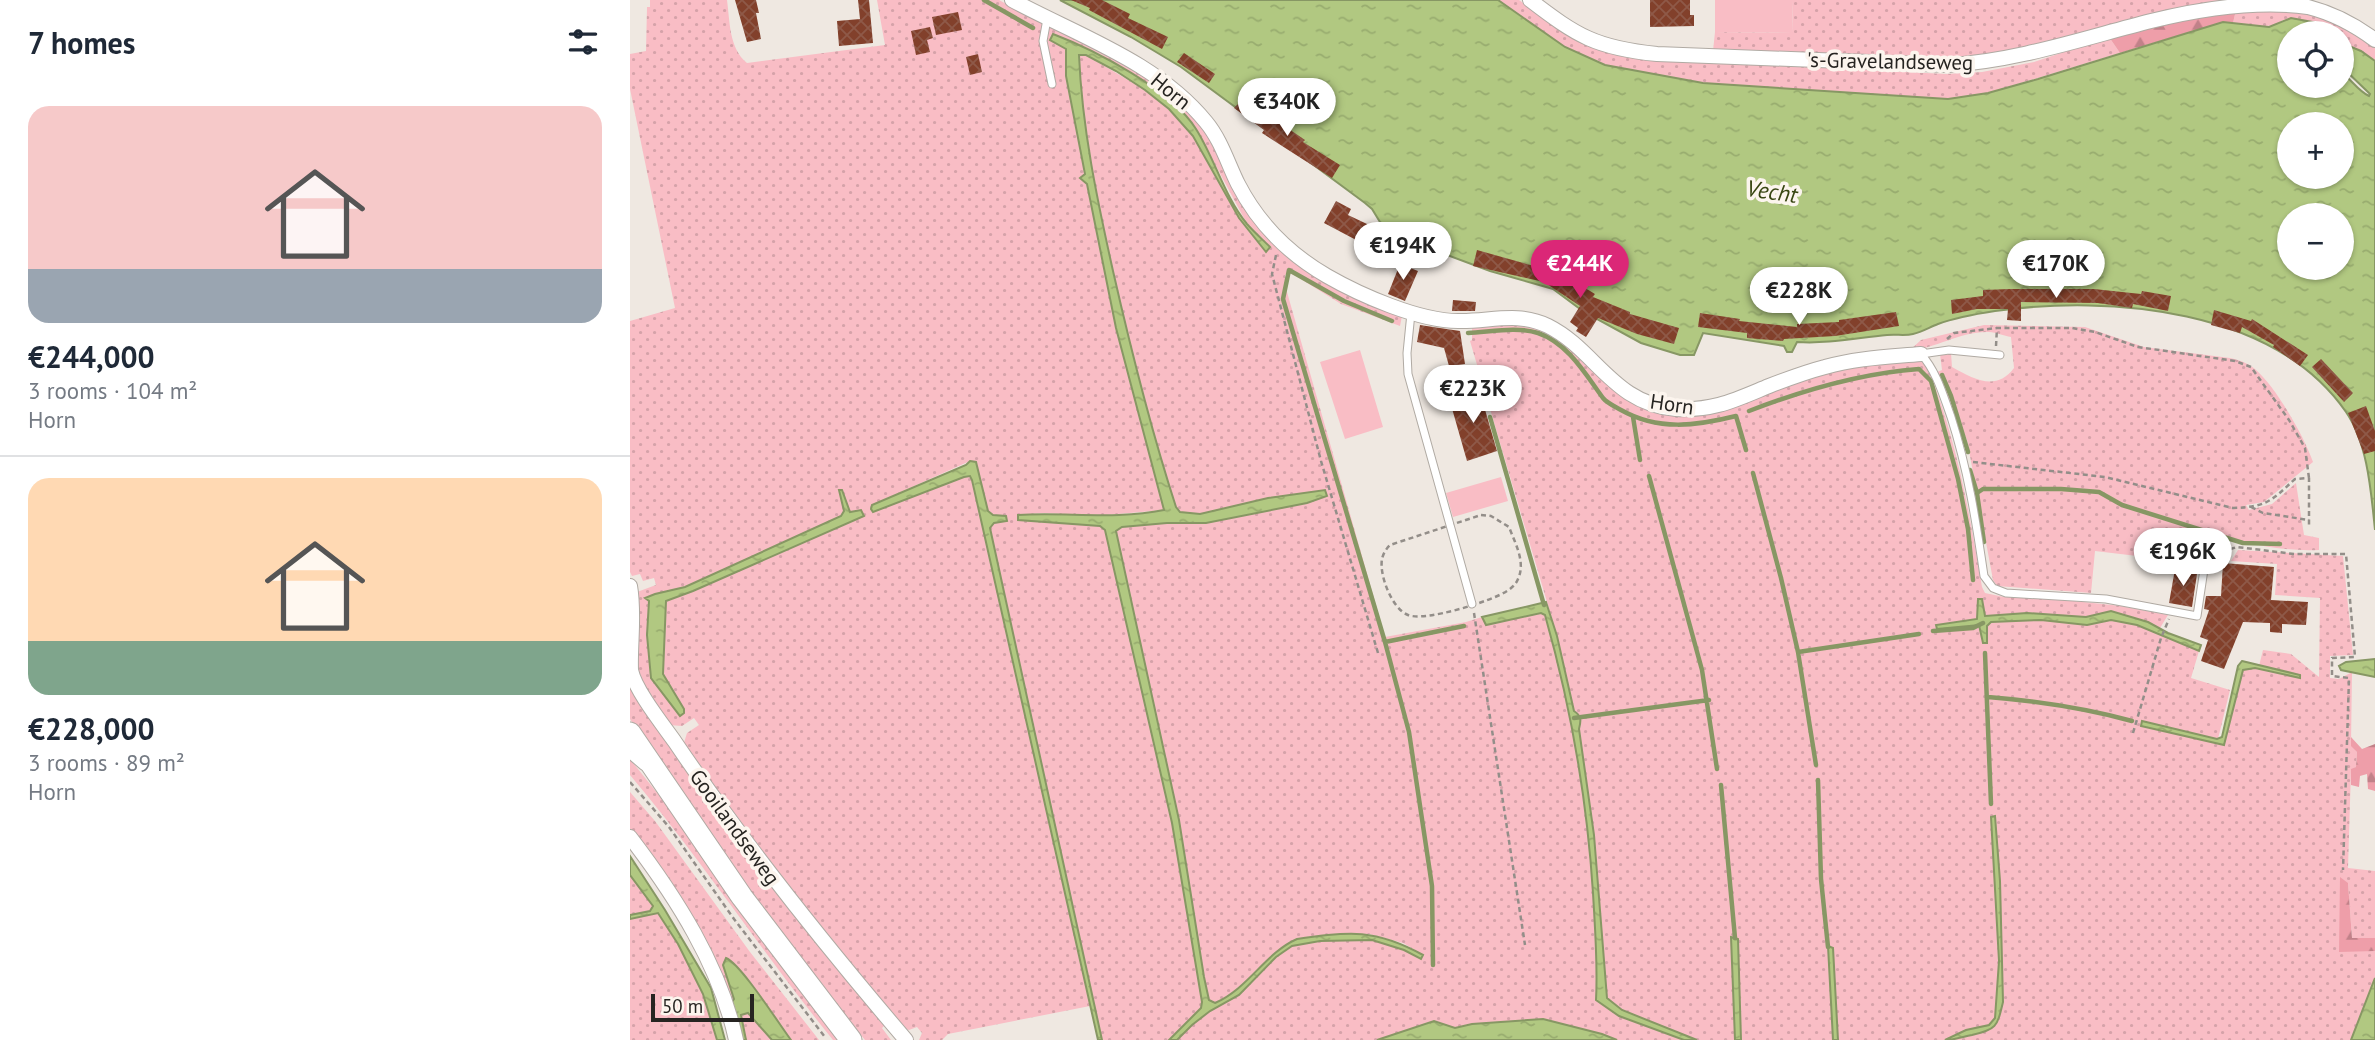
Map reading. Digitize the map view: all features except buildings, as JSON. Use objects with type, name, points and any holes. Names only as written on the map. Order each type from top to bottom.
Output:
[{"type":"main road","name":"Gooilandseweg","points":[[630,733],[742,897],[851,1040]]},
{"type":"street","name":"Horn","points":[[1012,0],[1126,57],[1179,93],[1208,124],[1255,212],[1282,245],[1327,276],[1411,313],[1458,321],[1529,318],[1564,336],[1626,393],[1648,403],[1675,409],[1722,406],[1772,385],[1826,367],[1866,358],[1921,354]]},
{"type":"street","name":"'s-Gravelandseweg","points":[[1530,0],[1565,26],[1593,42],[1657,54],[1975,64],[2026,54],[2182,13],[2259,2],[2308,7],[2343,20],[2375,40]]},
{"type":"street","name":"Gooilandseweg","points":[[630,586],[631,670],[639,690],[769,874],[906,1040]]},
{"type":"street","points":[[630,837],[680,911],[706,958],[725,997],[736,1040]]},
{"type":"lane","points":[[1047,19],[1043,41],[1052,84]]},
{"type":"lane","points":[[1411,313],[1406,353],[1408,373],[1472,604]]},
{"type":"lane","points":[[1998,354],[1949,350],[1921,354],[1933,370],[1942,390],[1965,460],[1984,576],[1988,583],[1999,592],[2106,599],[2197,616],[2206,556]]},
{"type":"lane","points":[[630,755],[664,786]]},
{"type":"path","points":[[1282,245],[1274,258],[1272,274],[1321,461],[1378,653]]},
{"type":"path","points":[[1997,328],[1998,354]]},
{"type":"path","points":[[1921,354],[1926,347],[1940,345],[1954,332],[1997,328],[2072,328],[2095,332],[2138,347],[2235,361],[2251,367],[2289,420],[2305,448],[2309,478],[2309,528]]},
{"type":"path","points":[[1965,460],[2105,477],[2233,508],[2270,503],[2295,479],[2309,478]]},
{"type":"path","points":[[2251,507],[2263,513],[2309,520]]},
{"type":"path","points":[[2206,556],[2237,547],[2294,554],[2346,554],[2355,657],[2332,658],[2332,676],[2349,678],[2343,870]]},
{"type":"path","points":[[1472,604],[1525,945]]},
{"type":"path","points":[[2133,733],[2165,629]]},
{"type":"shaded area","points":[[650,0],[727,0],[734,42],[747,63],[885,45],[877,0],[999,0],[1041,23],[1059,28],[1147,76],[1201,122],[1226,171],[1275,244],[1290,260],[1330,283],[1402,316],[1400,326],[1341,304],[1296,276],[1289,273],[1285,275],[1287,292],[1385,637],[1482,617],[1486,625],[1541,613],[1545,615],[1563,686],[1582,790],[1595,923],[1596,1000],[1620,1008],[1607,998],[1594,835],[1579,729],[1581,720],[1574,711],[1557,636],[1470,341],[1472,328],[1521,324],[1540,327],[1555,335],[1623,396],[1650,412],[1678,416],[1805,378],[1860,366],[1913,359],[1921,361],[1928,369],[1947,422],[1985,593],[2004,597],[2046,598],[2121,606],[2168,615],[2160,628],[2111,611],[2086,617],[2027,613],[1985,616],[1982,600],[1978,599],[1977,619],[1936,625],[1979,625],[1984,643],[1987,642],[1987,626],[1990,622],[2041,620],[2087,625],[2111,620],[2137,625],[2199,651],[2191,678],[2230,690],[2218,739],[2143,721],[2142,725],[2224,745],[2243,670],[2255,668],[2300,678],[2300,675],[2259,666],[2263,650],[2291,654],[2319,677],[2320,598],[2275,595],[2277,564],[2231,561],[2238,550],[2343,556],[2353,655],[2330,656],[2330,678],[2339,679],[2352,672],[2351,745],[2357,752],[2356,767],[2351,770],[2348,868],[2375,871],[2375,938],[2352,938],[2348,883],[2339,951],[2375,951],[2375,978],[2351,1040],[1617,1040],[1543,1019],[1472,1024],[1455,1028],[1433,1021],[1377,1040],[1177,1040],[1210,1011],[1239,995],[1276,957],[1292,946],[1320,941],[1372,940],[1404,950],[1420,959],[1423,955],[1403,943],[1369,934],[1287,944],[1250,979],[1215,1003],[1209,1000],[1204,977],[1179,820],[1116,531],[1140,524],[1186,524],[1325,490],[1268,498],[1200,514],[1164,510],[1095,516],[1044,513],[1018,515],[1100,526],[1105,530],[1172,823],[1202,1002],[1202,1008],[1169,1040],[1102,1040],[989,527],[994,523],[1006,521],[988,512],[976,463],[970,461],[872,505],[871,509],[873,511],[964,477],[970,476],[972,480],[1090,1006],[948,1034],[942,1040],[919,1040],[922,1033],[917,1027],[905,1029],[823,935],[683,746],[687,733],[699,725],[694,718],[682,726],[669,725],[636,671],[637,592],[656,585],[654,578],[643,581],[640,574],[632,576],[630,572],[630,321],[675,308],[630,89],[630,54],[646,51],[647,7],[650,7]],"holes":[[[1080,45],[1102,55],[1194,125],[1246,222],[1270,247],[1239,218],[1193,136],[1169,109],[1145,90],[1086,55]],[[842,490],[850,513],[863,516],[666,601],[663,674],[678,714],[651,677],[647,635],[649,597],[685,587],[841,516],[844,511],[839,491]]]},
{"type":"shaded area","points":[[1498,0],[1519,0],[1573,39],[1586,45],[1613,54],[1659,60],[1946,74],[1982,72],[2034,62],[2109,37],[2120,53],[1988,93],[1948,99],[1703,83],[1605,65],[1565,47]]},
{"type":"shaded area","points":[[1715,0],[1793,0],[1792,33],[1715,32]]},
{"type":"shaded area","points":[[1793,0],[2224,0],[2165,12],[1999,54],[1957,59],[1713,51],[1715,32],[1792,33]]},
{"type":"shaded area","points":[[2236,10],[2301,11],[2333,21],[2283,20],[2266,26],[2233,23]]},
{"type":"shaded area","points":[[2354,33],[2375,46],[2375,61],[2354,48]]},
{"type":"shaded area","points":[[1984,325],[2085,327],[2144,347],[2230,358],[2252,367],[2280,399],[2313,462],[2264,502],[2246,505],[2249,510],[2272,504],[2296,483],[2304,535],[2319,538],[2319,550],[2272,547],[2196,529],[2195,546],[2180,544],[2173,569],[2156,568],[2154,558],[2095,551],[2091,593],[1997,586],[1993,580],[1967,440],[1937,372],[1942,370],[1940,354],[1951,353],[1952,367],[1968,376],[1984,381],[2000,380],[2014,368],[2011,337],[1979,332],[1909,351],[1921,340]]},
{"type":"shaded area","points":[[1360,350],[1383,427],[1345,439],[1320,362]]},
{"type":"shaded area","points":[[1501,477],[1508,501],[1453,517],[1446,493]]},
{"type":"shaded area","points":[[630,682],[886,1024],[882,1028],[891,1040],[865,1040],[788,943],[680,794],[630,719]]},
{"type":"shaded area","points":[[630,759],[844,1040],[833,1040],[630,775]]},
{"type":"shaded area","points":[[630,792],[655,821],[750,952],[819,1040],[791,1040],[741,971],[723,965],[734,1000],[732,1002],[630,832]]},
{"type":"shaded area","points":[[630,875],[654,906],[650,911],[630,915]]},
{"type":"shaded area","points":[[658,913],[678,944],[703,994],[717,1040],[630,1040],[630,919]]},
{"type":"shaded area","points":[[748,1013],[772,1040],[746,1040],[740,1015]]},
{"type":"green space","points":[[2236,10],[2233,23],[2223,22],[2120,53],[2109,37],[2178,20]]},
{"type":"green space","points":[[2351,737],[2362,749],[2375,744],[2375,791],[2368,789],[2367,774],[2360,776],[2359,787],[2351,785],[2351,769],[2356,767],[2357,752],[2351,746]]},
{"type":"green space","points":[[2340,877],[2348,883],[2352,938],[2375,938],[2375,951],[2339,952]]},
{"type":"water","name":"Vecht","points":[[1060,0],[1498,0],[1565,47],[1605,65],[1703,83],[1948,99],[1988,93],[2038,79],[2223,22],[2269,27],[2277,24],[2277,98],[2354,98],[2354,84],[2369,96],[2354,79],[2354,48],[2375,61],[2375,530],[2364,453],[2346,412],[2315,377],[2277,350],[2234,330],[2187,317],[2138,309],[2088,305],[2040,306],[1966,316],[1910,335],[1797,342],[1792,352],[1787,352],[1784,346],[1703,333],[1694,355],[1680,355],[1641,343],[1584,312],[1553,289],[1490,271],[1423,246],[1380,222],[1365,203],[1181,67]]},
{"type":"water","points":[[2291,18],[2307,21],[2284,21]]},
{"type":"water","points":[[1053,34],[1090,50],[1131,73],[1185,114],[1203,141],[1239,213],[1270,247],[1266,252],[1239,218],[1193,136],[1169,109],[1116,71],[1086,55],[1079,55],[1087,136],[1107,244],[1142,390],[1176,507],[1180,512],[1200,514],[1268,498],[1325,490],[1327,496],[1307,503],[1206,523],[1122,527],[1116,531],[1179,820],[1209,1000],[1215,1003],[1227,997],[1275,953],[1297,939],[1332,934],[1362,934],[1391,940],[1423,955],[1421,959],[1404,950],[1372,940],[1320,941],[1292,946],[1276,957],[1239,995],[1210,1011],[1177,1040],[1169,1040],[1201,1008],[1202,1002],[1172,823],[1105,530],[1100,526],[1018,520],[1018,515],[1128,515],[1164,510],[1116,328],[1087,184],[1080,178],[1085,174],[1066,76],[1066,49],[1050,40]]},
{"type":"water","points":[[970,461],[976,462],[988,511],[993,515],[1006,516],[1007,521],[994,523],[990,528],[1102,1040],[1098,1040],[972,480],[970,476],[964,477],[873,512],[871,509],[872,505]]},
{"type":"water","points":[[839,490],[842,490],[850,512],[861,510],[864,516],[666,601],[663,674],[684,709],[680,716],[651,678],[647,635],[649,601],[645,598],[685,587],[841,516],[844,511]]},
{"type":"water","points":[[1978,599],[1982,599],[1985,616],[2027,613],[2086,617],[2111,611],[2148,622],[2168,633],[2201,645],[2199,651],[2137,625],[2111,620],[2087,625],[2041,620],[1991,622],[1987,626],[1987,643],[1983,643],[1979,625],[1937,629],[1936,625],[1977,619]]},
{"type":"water","points":[[1546,602],[1557,636],[1574,711],[1580,719],[1579,729],[1594,835],[1607,998],[1622,1010],[1697,1040],[1684,1040],[1619,1016],[1596,1000],[1593,893],[1582,788],[1563,684],[1545,615],[1541,613],[1486,625],[1482,617]]},
{"type":"water","points":[[2375,659],[2375,677],[2341,670],[2339,666],[2346,662]]},
{"type":"water","points":[[2242,661],[2300,675],[2300,678],[2255,668],[2243,670],[2224,745],[2141,726],[2142,721],[2217,739],[2222,737],[2238,666]]},
{"type":"water","points":[[1995,816],[2000,881],[2003,1002],[1997,1022],[1991,1029],[1945,1040],[1966,1030],[1989,1025],[1995,1018],[1999,961],[1991,817]]},
{"type":"water","points":[[630,856],[711,988],[725,1040],[717,1040],[703,994],[678,944],[658,913],[630,919],[630,915],[650,911],[653,906],[630,875]]},
{"type":"water","points":[[1731,937],[1738,939],[1741,1040],[1735,1040]]},
{"type":"water","points":[[1828,946],[1833,948],[1838,1040],[1833,1040]]},
{"type":"water","points":[[726,958],[750,982],[791,1040],[772,1040],[748,1013],[741,1015],[746,1040],[742,1040],[732,1002],[734,999],[723,965]]},
{"type":"water","points":[[2375,978],[2375,1040],[2351,1040],[2373,983]]},
{"type":"water","points":[[1543,1019],[1617,1040],[1377,1040],[1434,1021],[1455,1028],[1472,1024]]},
{"type":"waterway","points":[[984,0],[1033,28]]},
{"type":"waterway","points":[[1392,321],[1344,301],[1289,270],[1283,299],[1385,642],[1409,732],[1432,886],[1433,965]]},
{"type":"waterway","points":[[1468,333],[1521,330],[1549,338],[1567,352],[1603,398],[1635,417],[1677,425],[1736,416],[1746,450]]},
{"type":"waterway","points":[[1749,411],[1832,384],[1876,374],[1919,369],[1931,381],[1958,479],[1968,529],[1973,580]]},
{"type":"waterway","points":[[1942,375],[1968,452]]},
{"type":"waterway","points":[[1490,417],[1544,605]]},
{"type":"waterway","points":[[1633,417],[1640,460]]},
{"type":"waterway","points":[[1970,470],[1977,493],[1984,542]]},
{"type":"waterway","points":[[1753,473],[1798,652],[1816,765]]},
{"type":"waterway","points":[[1649,476],[1702,670],[1717,769]]},
{"type":"waterway","points":[[1977,493],[1983,489],[2099,492],[2122,505],[2243,543],[2280,544]]},
{"type":"waterway","points":[[1933,631],[1973,628],[1983,623]]},
{"type":"waterway","points":[[1385,642],[1464,626]]},
{"type":"waterway","points":[[1798,652],[1919,634]]},
{"type":"waterway","points":[[1985,653],[1991,804]]},
{"type":"waterway","points":[[1988,697],[2060,706],[2132,721]]},
{"type":"waterway","points":[[1574,718],[1709,700]]},
{"type":"waterway","points":[[1818,780],[1821,879],[1828,947]]},
{"type":"waterway","points":[[1721,785],[1735,938]]}]
